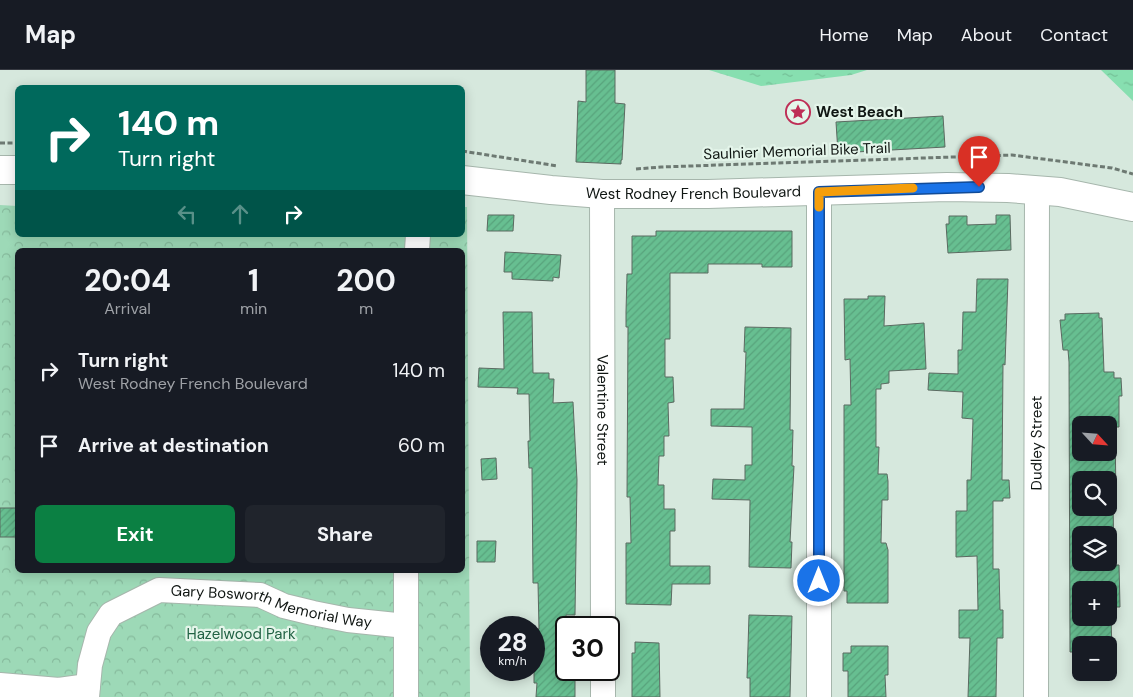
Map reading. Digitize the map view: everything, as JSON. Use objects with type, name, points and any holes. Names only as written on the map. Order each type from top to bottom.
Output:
[{"type":"main road","points":[[0,170],[15,170]]},
{"type":"main road","name":"West Rodney French Boulevard","points":[[465,180],[602,194],[819,192],[947,187],[1037,190],[1083,196],[1133,207]]},
{"type":"street","name":"Dudley Street","points":[[1036,697],[1037,190]]},
{"type":"street","points":[[819,192],[820,697]]},
{"type":"street","name":"Valentine Street","points":[[602,194],[603,616]]},
{"type":"street","points":[[406,573],[406,697]]},
{"type":"street","name":"Gary Bosworth Memorial Way","points":[[87,692],[90,665],[98,632],[111,614],[159,590],[260,595],[284,606],[313,613],[348,620],[406,626]]},
{"type":"street","points":[[603,681],[603,697]]},
{"type":"street","points":[[0,685],[59,694],[87,692]]},
{"type":"path","points":[[0,143],[15,144]]},
{"type":"path","points":[[465,151],[566,167]]},
{"type":"path","name":"Saulnier Memorial Bike Trail","points":[[634,170],[680,166],[1012,155],[1112,168],[1133,174]]},
{"type":"green space","name":"Hazelwood Park","points":[[0,205],[15,206],[15,237],[465,237],[465,207],[467,207],[470,697],[0,697]]},
{"type":"water","points":[[709,70],[867,70],[851,75],[761,86]]},
{"type":"water","points":[[1101,70],[1133,70],[1133,101]]},
{"type":"building","points":[[586,70],[615,70],[615,103],[625,104],[621,164],[576,162],[578,101],[586,102]]},
{"type":"building","points":[[943,116],[945,147],[838,153],[836,122]]},
{"type":"building","points":[[488,215],[514,215],[513,231],[487,231]]},
{"type":"building","points":[[996,215],[1010,215],[1011,250],[948,253],[946,224],[949,224],[949,216],[967,216],[967,225],[996,224]]},
{"type":"building","points":[[656,231],[792,231],[792,267],[762,267],[762,264],[708,264],[708,273],[670,273],[670,339],[665,339],[665,377],[673,377],[674,402],[668,403],[669,436],[664,436],[664,456],[659,456],[658,485],[664,485],[664,509],[675,509],[675,531],[670,531],[670,566],[710,566],[710,584],[672,584],[671,605],[626,604],[626,543],[631,543],[630,497],[627,497],[627,274],[632,274],[632,236],[656,236]]},
{"type":"building","points":[[505,252],[561,255],[559,278],[553,277],[553,281],[512,279],[512,272],[504,272]]},
{"type":"building","points":[[977,279],[1008,279],[1005,365],[1003,364],[1002,480],[1009,480],[1010,498],[1003,498],[1003,501],[993,501],[993,569],[999,569],[1000,610],[1003,610],[1003,638],[997,638],[996,697],[968,697],[970,638],[959,638],[959,610],[978,610],[977,556],[956,557],[956,511],[967,511],[967,480],[971,480],[973,419],[962,418],[963,392],[928,390],[929,373],[958,374],[958,350],[962,350],[963,312],[976,312]]},
{"type":"building","points":[[868,296],[885,296],[884,326],[924,323],[926,369],[889,371],[889,383],[881,384],[881,389],[876,389],[876,447],[879,447],[878,474],[887,474],[888,481],[888,500],[882,500],[881,543],[886,543],[888,550],[888,603],[847,603],[847,591],[844,591],[844,405],[851,405],[850,359],[845,360],[844,299],[868,299]]},
{"type":"building","points":[[503,312],[532,312],[533,373],[549,373],[549,379],[554,379],[553,403],[573,402],[577,480],[575,615],[555,616],[555,681],[575,681],[575,697],[536,697],[537,683],[534,683],[534,681],[545,681],[545,616],[539,616],[538,583],[533,583],[532,468],[529,468],[528,441],[530,441],[529,394],[517,394],[518,388],[478,387],[479,368],[504,369]]},
{"type":"building","points":[[1099,313],[1099,318],[1102,318],[1104,372],[1114,372],[1114,378],[1121,378],[1122,396],[1119,396],[1119,427],[1118,416],[1072,416],[1072,461],[1115,461],[1116,471],[1072,471],[1072,516],[1113,516],[1113,526],[1072,526],[1072,571],[1117,571],[1117,565],[1119,565],[1120,607],[1117,607],[1117,581],[1072,581],[1072,626],[1111,626],[1112,636],[1072,636],[1072,652],[1070,652],[1069,362],[1068,350],[1063,350],[1060,320],[1065,320],[1065,314]]},
{"type":"building","points":[[745,327],[791,328],[790,430],[793,430],[792,466],[794,466],[790,542],[792,542],[791,568],[749,567],[750,500],[712,499],[713,479],[745,480],[745,465],[752,465],[752,427],[711,426],[711,409],[744,409]]},
{"type":"building","points":[[496,458],[497,479],[482,480],[481,459]]},
{"type":"building","points":[[0,508],[15,508],[15,537],[0,537]]},
{"type":"building","points":[[477,541],[496,541],[495,562],[477,562]]},
{"type":"building","points":[[749,615],[792,616],[790,697],[750,697],[750,678],[747,678]]},
{"type":"building","points":[[635,642],[659,643],[660,697],[632,697],[632,653],[635,653]]},
{"type":"building","points":[[851,646],[888,646],[888,675],[885,675],[886,697],[848,697],[848,671],[843,671],[843,653],[851,653]]},
{"type":"slow traffic","points":[[819,207],[819,192],[913,188]]},
{"type":"place","name":"West Beach","points":[[798,112]]},
{"type":"route","points":[[819,581],[819,192],[979,187]]}]
